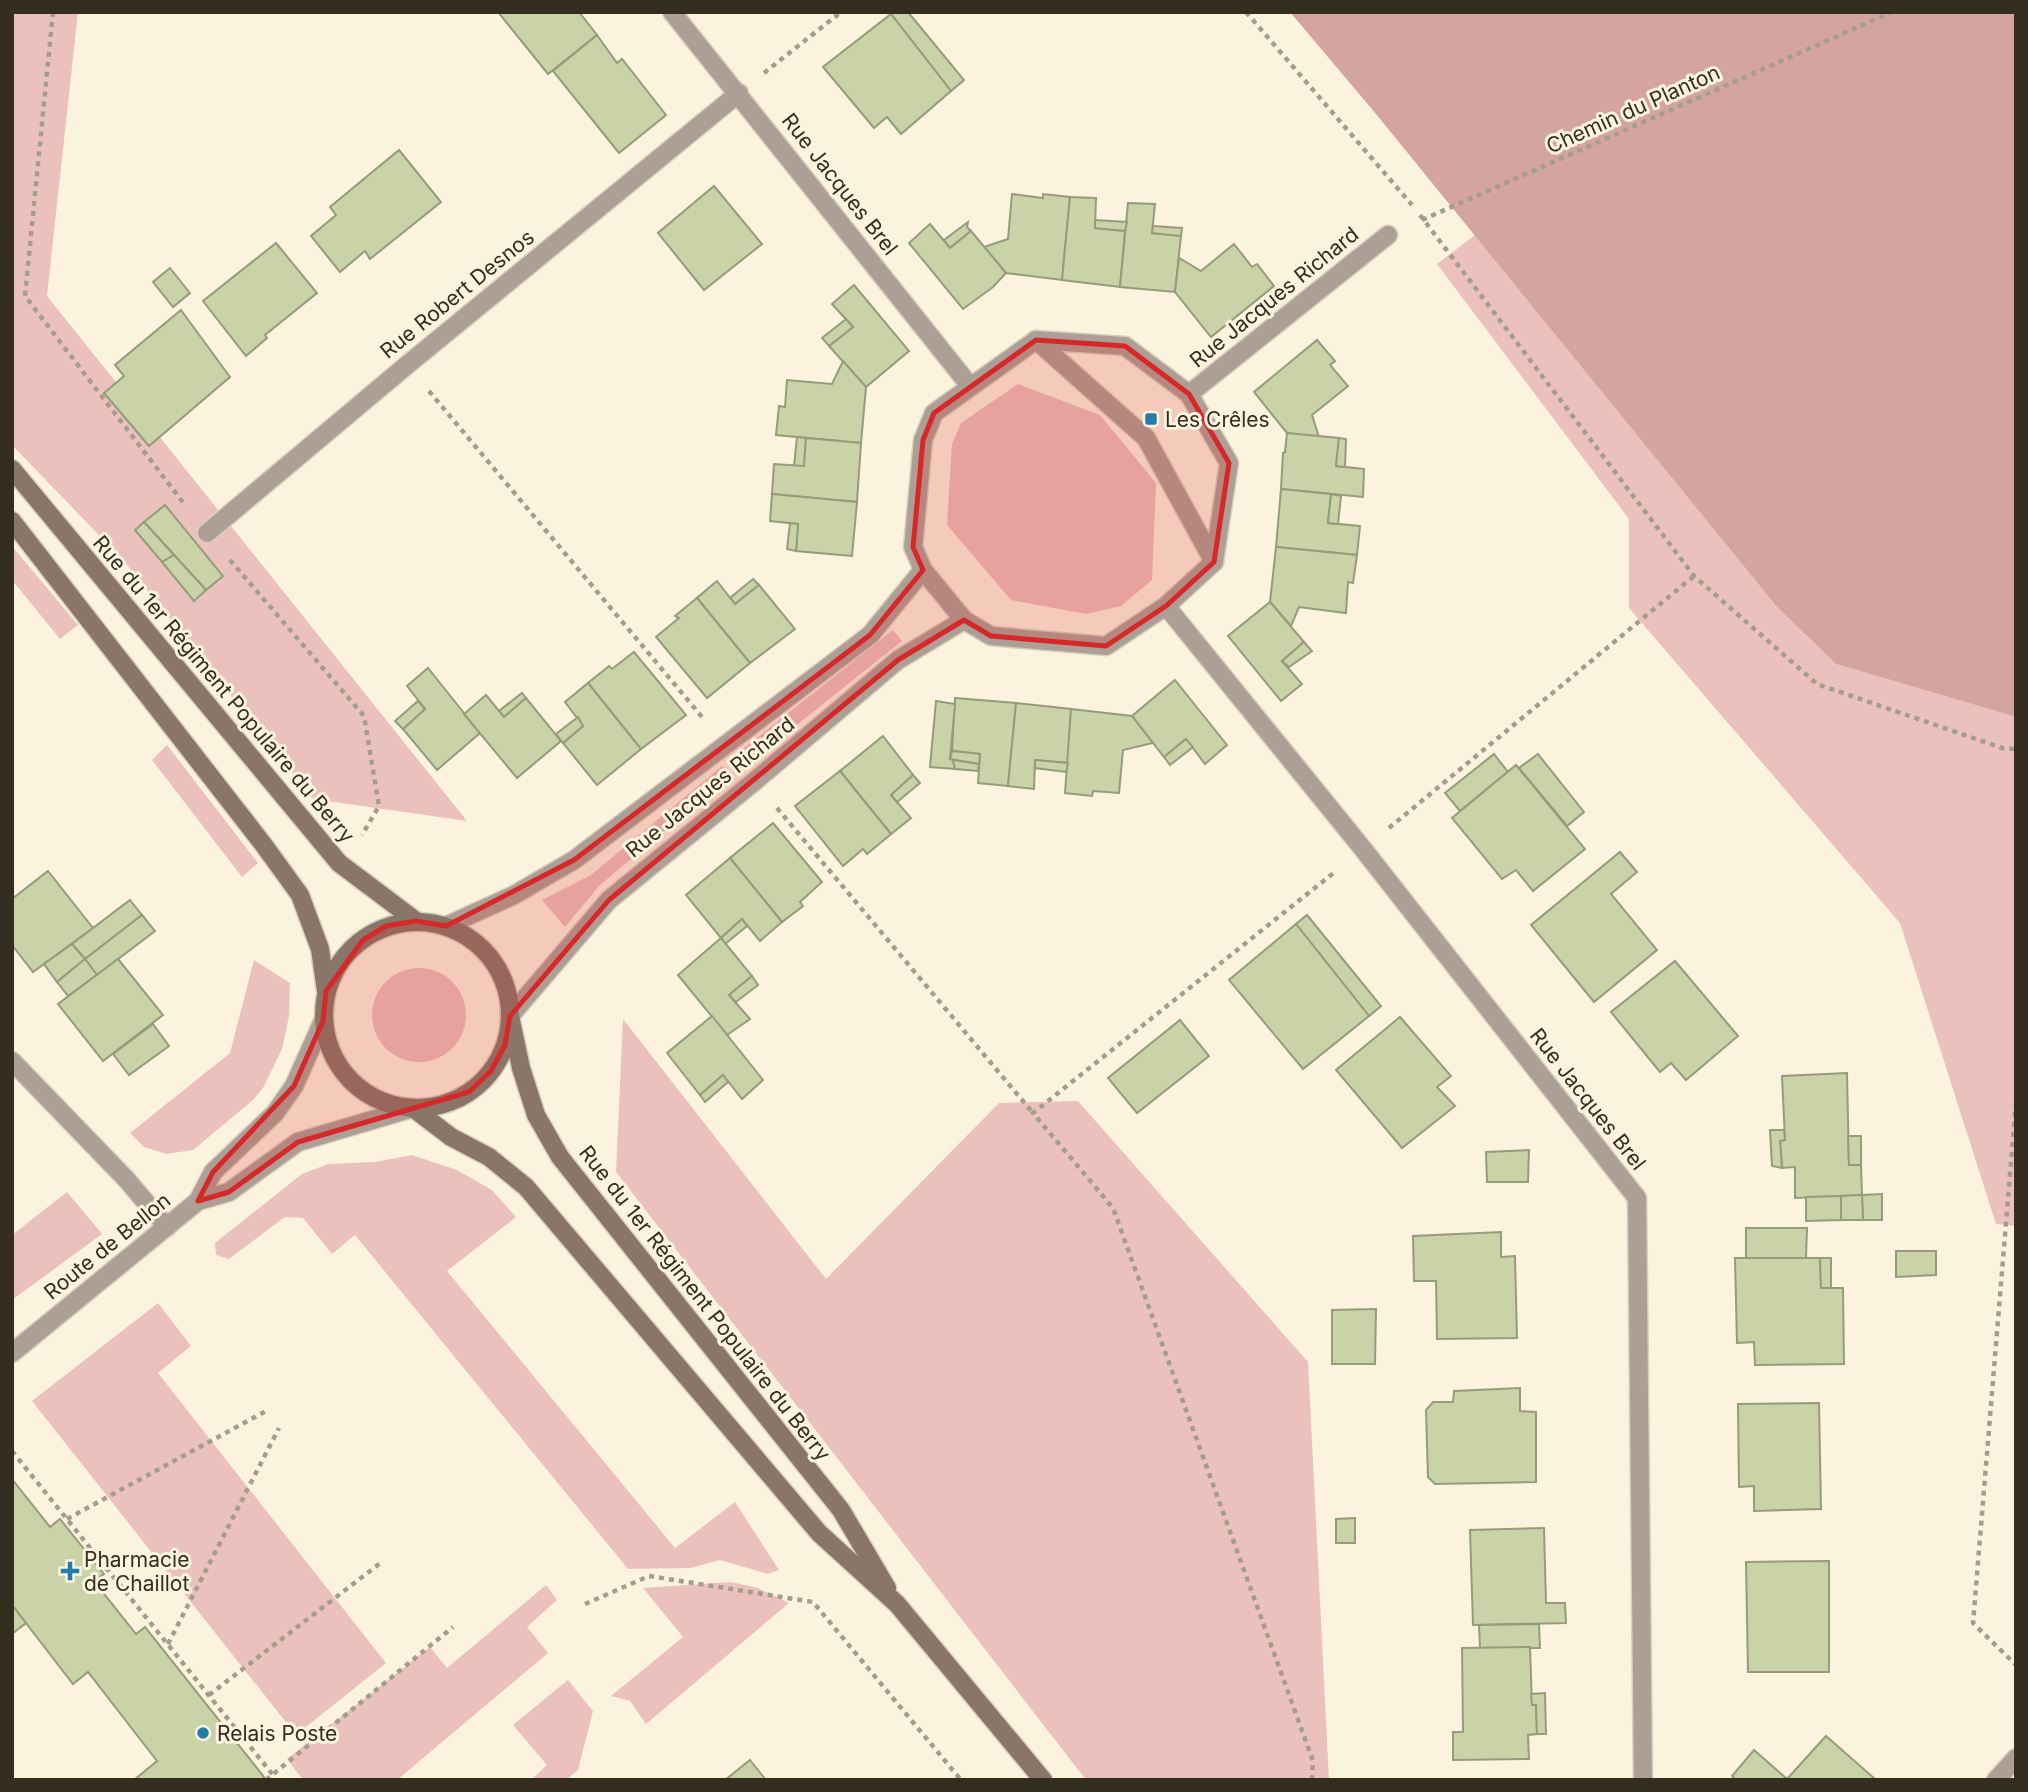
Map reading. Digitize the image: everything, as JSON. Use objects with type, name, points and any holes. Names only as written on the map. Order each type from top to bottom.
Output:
[{"type":"main road","name":"Rue du 1er Régiment Populaire du Berry","points":[[12,469],[339,863],[416,921]]},
{"type":"main road","points":[[12,521],[300,895],[320,949],[326,991],[323,1021],[329,1048],[342,1071],[362,1090],[385,1103],[413,1108],[442,1104],[469,1092],[491,1071],[505,1045],[510,1016],[506,986],[493,960],[472,939],[446,926],[416,921],[386,926],[363,940],[345,957],[326,991]]},
{"type":"main road","name":"Rue du 1er Régiment Populaire du Berry","points":[[510,1016],[521,1068],[536,1115],[560,1157],[841,1510],[897,1604]]},
{"type":"main road","name":"Rue du 1er Régiment Populaire du Berry","points":[[413,1108],[451,1137],[489,1157],[526,1187],[819,1533],[897,1604],[1043,1780]]},
{"type":"street","name":"Rue Jacques Brel","points":[[672,12],[970,386]]},
{"type":"street","name":"Rue Robert Desnos","points":[[206,533],[739,93]]},
{"type":"street","name":"Rue Jacques Richard","points":[[1189,394],[1388,235]]},
{"type":"street","points":[[1036,340],[1146,438],[1214,562]]},
{"type":"street","points":[[1036,340],[1125,346],[1189,394],[1229,463],[1214,562],[1166,606],[1106,646],[991,636],[964,620],[923,570],[913,547],[923,440],[934,413],[1036,340]]},
{"type":"street","name":"Rue Jacques Richard","points":[[446,926],[514,895],[574,860],[870,635],[923,570]]},
{"type":"street","name":"Rue Jacques Brel","points":[[1166,606],[1363,849],[1637,1198],[1643,1780]]},
{"type":"street","name":"Rue Jacques Richard","points":[[510,1016],[609,900],[898,660],[964,620]]},
{"type":"street","name":"Route de Bellon","points":[[12,1353],[198,1201],[213,1172],[275,1113],[294,1086],[323,1021]]},
{"type":"street","points":[[12,1061],[126,1179],[167,1227]]},
{"type":"street","name":"Route de Bellon","points":[[198,1201],[229,1192],[298,1142],[413,1108]]},
{"type":"street","points":[[1996,1780],[2016,1758]]},
{"type":"path","points":[[53,12],[25,296],[206,533],[364,716],[379,806],[356,844]]},
{"type":"path","points":[[739,93],[841,12]]},
{"type":"path","points":[[1246,12],[1424,219],[1694,576],[1817,684],[2002,748],[2016,749]]},
{"type":"path","name":"Chemin du Planton","points":[[1388,235],[1892,12]]},
{"type":"path","points":[[1312,1780],[1313,1760],[1113,1208],[1033,1113],[1363,849],[1694,576]]},
{"type":"path","points":[[2016,1102],[1973,1623],[2016,1665]]},
{"type":"path","points":[[67,1519],[266,1411]]},
{"type":"path","points":[[168,1644],[279,1428]]},
{"type":"path","points":[[12,1451],[272,1775]]},
{"type":"path","points":[[209,1696],[383,1561]]},
{"type":"path","points":[[585,1604],[649,1576],[813,1602],[961,1780]]},
{"type":"path","points":[[267,1780],[453,1627]]},
{"type":"highlighted area","points":[[1036,340],[1125,346],[1189,394],[1229,463],[1214,562],[1166,606],[1106,646],[991,636],[964,620],[898,660],[609,900],[510,1016],[505,1045],[491,1071],[469,1092],[298,1142],[229,1192],[198,1201],[213,1172],[294,1086],[323,1021],[326,991],[363,940],[386,926],[416,921],[446,926],[574,860],[870,635],[923,570],[913,547],[923,440],[934,413]]},
{"type":"shaded area","points":[[12,12],[78,12],[47,296],[467,821],[313,799],[124,561],[12,445]]},
{"type":"shaded area","points":[[1290,12],[2016,12],[2016,717],[1836,664],[1777,607]]},
{"type":"shaded area","points":[[1475,235],[1777,607],[1836,664],[2016,717],[2016,1226],[1996,1224],[1900,923],[1629,608],[1629,519],[1437,264]]},
{"type":"shaded area","points":[[1018,384],[1100,415],[1156,483],[1152,580],[1121,606],[1086,614],[1011,600],[947,525],[952,444],[961,423]]},
{"type":"shaded area","points":[[12,546],[78,625],[60,639],[12,580]]},
{"type":"shaded area","points":[[893,630],[902,641],[753,760],[744,748]]},
{"type":"shaded area","points":[[167,745],[258,863],[242,877],[152,760]]},
{"type":"shaded area","points":[[722,766],[730,775],[599,886],[565,927],[542,900],[591,875]]},
{"type":"shaded area","points":[[254,960],[290,983],[289,1016],[282,1049],[263,1088],[253,1100],[193,1150],[166,1154],[144,1147],[130,1133],[230,1053]]},
{"type":"shaded area","points":[[419,968],[437,972],[452,982],[462,997],[466,1015],[462,1033],[452,1048],[437,1058],[419,1062],[401,1058],[386,1048],[376,1033],[372,1015],[376,997],[386,982],[401,972]]},
{"type":"shaded area","points":[[623,1019],[826,1279],[999,1103],[1078,1101],[1308,1362],[1329,1780],[1086,1780],[616,1172]]},
{"type":"shaded area","points":[[412,1155],[457,1170],[492,1190],[516,1217],[447,1271],[675,1548],[735,1502],[779,1570],[768,1574],[720,1560],[691,1568],[628,1569],[355,1235],[332,1254],[303,1218],[285,1217],[229,1259],[216,1255],[215,1243],[302,1174],[328,1164],[375,1162]]},
{"type":"shaded area","points":[[67,1192],[102,1234],[12,1300],[12,1235]]},
{"type":"shaded area","points":[[158,1303],[191,1346],[158,1373],[386,1663],[296,1735],[32,1401]]},
{"type":"shaded area","points":[[731,1582],[758,1588],[789,1603],[646,1724],[630,1701],[611,1696],[683,1637],[643,1588]]},
{"type":"shaded area","points":[[546,1585],[557,1600],[527,1627],[548,1653],[397,1780],[303,1780],[287,1759],[430,1647],[447,1668]]},
{"type":"shaded area","points":[[568,1680],[593,1711],[578,1770],[566,1780],[531,1780],[547,1765],[513,1725]]},
{"type":"building","points":[[498,12],[579,12],[597,35],[548,74]]},
{"type":"building","points":[[908,12],[964,80],[951,91],[891,14]]},
{"type":"building","points":[[891,14],[951,91],[901,134],[887,117],[874,128],[823,67]]},
{"type":"building","points":[[597,35],[617,63],[622,59],[666,115],[619,153],[553,71]]},
{"type":"building","points":[[399,150],[441,202],[370,259],[365,251],[340,272],[311,236],[336,215],[330,207]]},
{"type":"building","points":[[714,186],[762,244],[704,290],[658,233]]},
{"type":"building","points":[[1012,194],[1043,198],[1043,194],[1070,197],[1062,280],[1006,273],[984,247],[1008,239]]},
{"type":"building","points":[[1070,197],[1096,198],[1095,228],[1125,231],[1120,287],[1062,280]]},
{"type":"building","points":[[1128,203],[1155,204],[1152,233],[1181,236],[1175,292],[1120,287]]},
{"type":"building","points":[[1095,220],[1127,222],[1125,231],[1095,228]]},
{"type":"building","points":[[968,222],[967,227],[971,231],[950,248],[944,240]]},
{"type":"building","points":[[930,224],[950,248],[971,231],[1006,273],[993,287],[963,309],[909,243]]},
{"type":"building","points":[[1153,226],[1182,228],[1181,236],[1152,233]]},
{"type":"building","points":[[276,243],[317,293],[265,335],[267,338],[246,356],[203,301]]},
{"type":"building","points":[[1234,244],[1252,267],[1257,264],[1274,286],[1211,337],[1175,292],[1179,258],[1201,271]]},
{"type":"building","points":[[170,268],[190,293],[173,307],[153,282]]},
{"type":"building","points":[[854,285],[909,351],[866,387],[829,346],[853,327],[832,304]]},
{"type":"building","points":[[181,310],[230,377],[149,446],[104,393],[124,376],[115,365]]},
{"type":"building","points":[[846,319],[853,327],[829,346],[822,338]]},
{"type":"building","points":[[1317,340],[1335,361],[1330,365],[1348,386],[1312,415],[1319,437],[1287,433],[1254,392]]},
{"type":"building","points":[[843,361],[866,387],[861,443],[776,435],[779,406],[785,407],[787,380],[832,384]]},
{"type":"building","points":[[1287,433],[1339,438],[1336,466],[1364,469],[1363,497],[1281,489]]},
{"type":"building","points":[[797,437],[806,438],[804,466],[794,466]]},
{"type":"building","points":[[806,438],[861,443],[857,502],[772,494],[774,464],[804,466]]},
{"type":"building","points":[[1339,438],[1346,439],[1345,467],[1336,466]]},
{"type":"building","points":[[1281,489],[1331,494],[1328,523],[1360,526],[1357,555],[1276,547]]},
{"type":"building","points":[[772,494],[857,502],[852,556],[796,551],[798,524],[770,521]]},
{"type":"building","points":[[1331,494],[1341,496],[1338,524],[1328,523]]},
{"type":"building","points":[[165,505],[223,576],[206,590],[144,522]]},
{"type":"building","points":[[144,522],[174,555],[162,562],[135,530]]},
{"type":"building","points":[[790,523],[798,524],[796,551],[787,549]]},
{"type":"building","points":[[1276,547],[1357,555],[1353,583],[1348,582],[1346,613],[1299,607],[1291,626],[1270,602]]},
{"type":"building","points":[[174,555],[206,590],[194,601],[162,562]]},
{"type":"building","points":[[753,579],[759,585],[735,604],[730,598]]},
{"type":"building","points":[[717,581],[735,604],[759,585],[795,629],[750,663],[697,598]]},
{"type":"building","points":[[697,598],[750,663],[707,698],[656,637],[679,618],[675,616]]},
{"type":"building","points":[[1270,602],[1304,642],[1282,661],[1302,684],[1281,701],[1228,636]]},
{"type":"building","points":[[1304,642],[1312,651],[1289,667],[1282,661]]},
{"type":"building","points":[[634,652],[686,715],[641,749],[588,683],[609,666],[612,669]]},
{"type":"building","points":[[428,668],[480,733],[437,770],[403,729],[425,709],[407,686]]},
{"type":"building","points":[[1175,680],[1227,745],[1205,764],[1186,739],[1164,757],[1132,716]]},
{"type":"building","points":[[588,683],[641,749],[597,785],[563,743],[583,726],[565,702]]},
{"type":"building","points":[[522,693],[526,698],[504,717],[499,711]]},
{"type":"building","points":[[486,695],[504,717],[526,698],[561,741],[517,778],[464,714]]},
{"type":"building","points":[[955,698],[1016,703],[1008,786],[978,783],[980,754],[952,751]]},
{"type":"building","points":[[418,701],[425,709],[403,729],[395,721]]},
{"type":"building","points":[[936,701],[955,704],[950,759],[953,760],[955,769],[930,767]]},
{"type":"building","points":[[1016,703],[1071,709],[1068,763],[1035,760],[1034,789],[1008,786]]},
{"type":"building","points":[[1071,709],[1132,716],[1153,743],[1123,750],[1119,793],[1093,791],[1092,796],[1065,793]]},
{"type":"building","points":[[578,717],[583,726],[563,743],[556,734]]},
{"type":"building","points":[[883,736],[913,775],[891,795],[911,818],[891,834],[840,771]]},
{"type":"building","points":[[1186,739],[1193,747],[1170,765],[1164,757]]},
{"type":"building","points":[[952,751],[980,754],[979,764],[950,759]]},
{"type":"building","points":[[1494,754],[1508,772],[1460,811],[1445,793]]},
{"type":"building","points":[[1538,754],[1584,812],[1567,826],[1519,768]]},
{"type":"building","points":[[953,760],[979,764],[978,771],[955,769]]},
{"type":"building","points":[[1035,760],[1068,763],[1066,772],[1035,768]]},
{"type":"building","points":[[1516,765],[1585,849],[1533,891],[1516,870],[1502,879],[1452,818]]},
{"type":"building","points":[[840,771],[891,834],[867,854],[863,849],[843,866],[795,806]]},
{"type":"building","points":[[913,775],[920,783],[897,802],[891,795]]},
{"type":"building","points":[[773,823],[822,882],[800,902],[803,906],[782,922],[730,858]]},
{"type":"building","points":[[1620,852],[1637,872],[1611,894],[1657,950],[1594,1002],[1531,925]]},
{"type":"building","points":[[730,858],[782,922],[760,941],[742,919],[721,938],[686,895]]},
{"type":"building","points":[[48,871],[93,928],[33,972],[12,945],[12,899]]},
{"type":"building","points":[[130,900],[142,915],[85,959],[72,944]]},
{"type":"building","points":[[142,915],[155,931],[97,975],[85,959]]},
{"type":"building","points":[[1307,915],[1381,1006],[1369,1016],[1296,924]]},
{"type":"building","points":[[742,919],[747,926],[725,944],[721,938]]},
{"type":"building","points":[[1296,924],[1369,1016],[1303,1069],[1229,980]]},
{"type":"building","points":[[721,938],[752,976],[729,995],[750,1019],[727,1035],[678,975]]},
{"type":"building","points":[[72,944],[85,959],[57,982],[44,964]]},
{"type":"building","points":[[85,959],[97,975],[68,996],[57,982]]},
{"type":"building","points":[[118,959],[163,1015],[103,1061],[58,1004]]},
{"type":"building","points":[[1675,961],[1738,1036],[1686,1080],[1671,1063],[1660,1072],[1611,1012]]},
{"type":"building","points":[[752,976],[758,985],[736,1002],[729,995]]},
{"type":"building","points":[[712,1016],[763,1080],[742,1099],[723,1075],[700,1095],[667,1053]]},
{"type":"building","points":[[1400,1017],[1451,1076],[1437,1087],[1455,1106],[1402,1148],[1336,1070]]},
{"type":"building","points":[[1180,1020],[1209,1056],[1137,1113],[1108,1078]]},
{"type":"building","points":[[153,1024],[169,1046],[129,1075],[113,1054]]},
{"type":"building","points":[[1847,1073],[1849,1165],[1861,1165],[1862,1195],[1795,1198],[1795,1167],[1782,1168],[1780,1141],[1785,1140],[1782,1076]]},
{"type":"building","points":[[723,1075],[728,1082],[705,1102],[700,1095]]},
{"type":"building","points":[[1770,1130],[1784,1130],[1785,1140],[1780,1141],[1782,1168],[1772,1166]]},
{"type":"building","points":[[1848,1136],[1861,1136],[1861,1165],[1849,1165]]},
{"type":"building","points":[[1529,1150],[1528,1182],[1487,1182],[1486,1152]]},
{"type":"building","points":[[1882,1194],[1882,1220],[1863,1220],[1862,1195]]},
{"type":"building","points":[[1862,1195],[1863,1220],[1841,1220],[1841,1196]]},
{"type":"building","points":[[1841,1196],[1841,1220],[1806,1221],[1806,1197]]},
{"type":"building","points":[[1746,1228],[1807,1228],[1806,1258],[1746,1258]]},
{"type":"building","points":[[1501,1232],[1501,1257],[1515,1256],[1517,1338],[1437,1339],[1436,1281],[1414,1281],[1413,1236]]},
{"type":"building","points":[[1896,1251],[1936,1251],[1936,1275],[1896,1277]]},
{"type":"building","points":[[1735,1258],[1820,1258],[1821,1288],[1843,1288],[1844,1364],[1755,1365],[1754,1342],[1737,1343]]},
{"type":"building","points":[[1820,1258],[1831,1258],[1831,1288],[1821,1288]]},
{"type":"building","points":[[1376,1309],[1375,1364],[1332,1364],[1332,1310]]},
{"type":"building","points":[[1520,1388],[1520,1411],[1536,1412],[1536,1482],[1435,1484],[1428,1477],[1426,1410],[1433,1402],[1453,1402],[1454,1391]]},
{"type":"building","points":[[1819,1403],[1821,1509],[1754,1511],[1754,1486],[1739,1487],[1738,1404]]},
{"type":"building","points":[[12,1479],[50,1527],[60,1519],[104,1574],[94,1581],[136,1634],[145,1627],[264,1777],[261,1780],[134,1780],[157,1761],[88,1672],[73,1684],[12,1605]]},
{"type":"building","points":[[1355,1518],[1355,1543],[1336,1543],[1336,1519]]},
{"type":"building","points":[[1544,1528],[1546,1603],[1565,1603],[1566,1623],[1473,1625],[1470,1530]]},
{"type":"building","points":[[1829,1561],[1829,1672],[1748,1672],[1746,1562]]},
{"type":"building","points":[[12,1605],[26,1623],[12,1634]]},
{"type":"building","points":[[1539,1624],[1540,1648],[1480,1648],[1479,1625]]},
{"type":"building","points":[[1530,1647],[1532,1705],[1536,1705],[1537,1734],[1528,1735],[1529,1759],[1453,1760],[1453,1732],[1463,1732],[1462,1648]]},
{"type":"building","points":[[1545,1693],[1546,1734],[1537,1734],[1536,1705],[1532,1705],[1531,1694]]},
{"type":"building","points":[[1826,1736],[1875,1779],[1736,1780],[1732,1776],[1754,1750],[1787,1779]]},
{"type":"building","points":[[750,1760],[766,1780],[725,1780]]},
{"type":"place","name":"Les Crêles","points":[[1151,419]]},
{"type":"place","name":"Pharmacie de Chaillot","points":[[70,1571]]},
{"type":"place","name":"Relais Poste","points":[[203,1733]]}]
